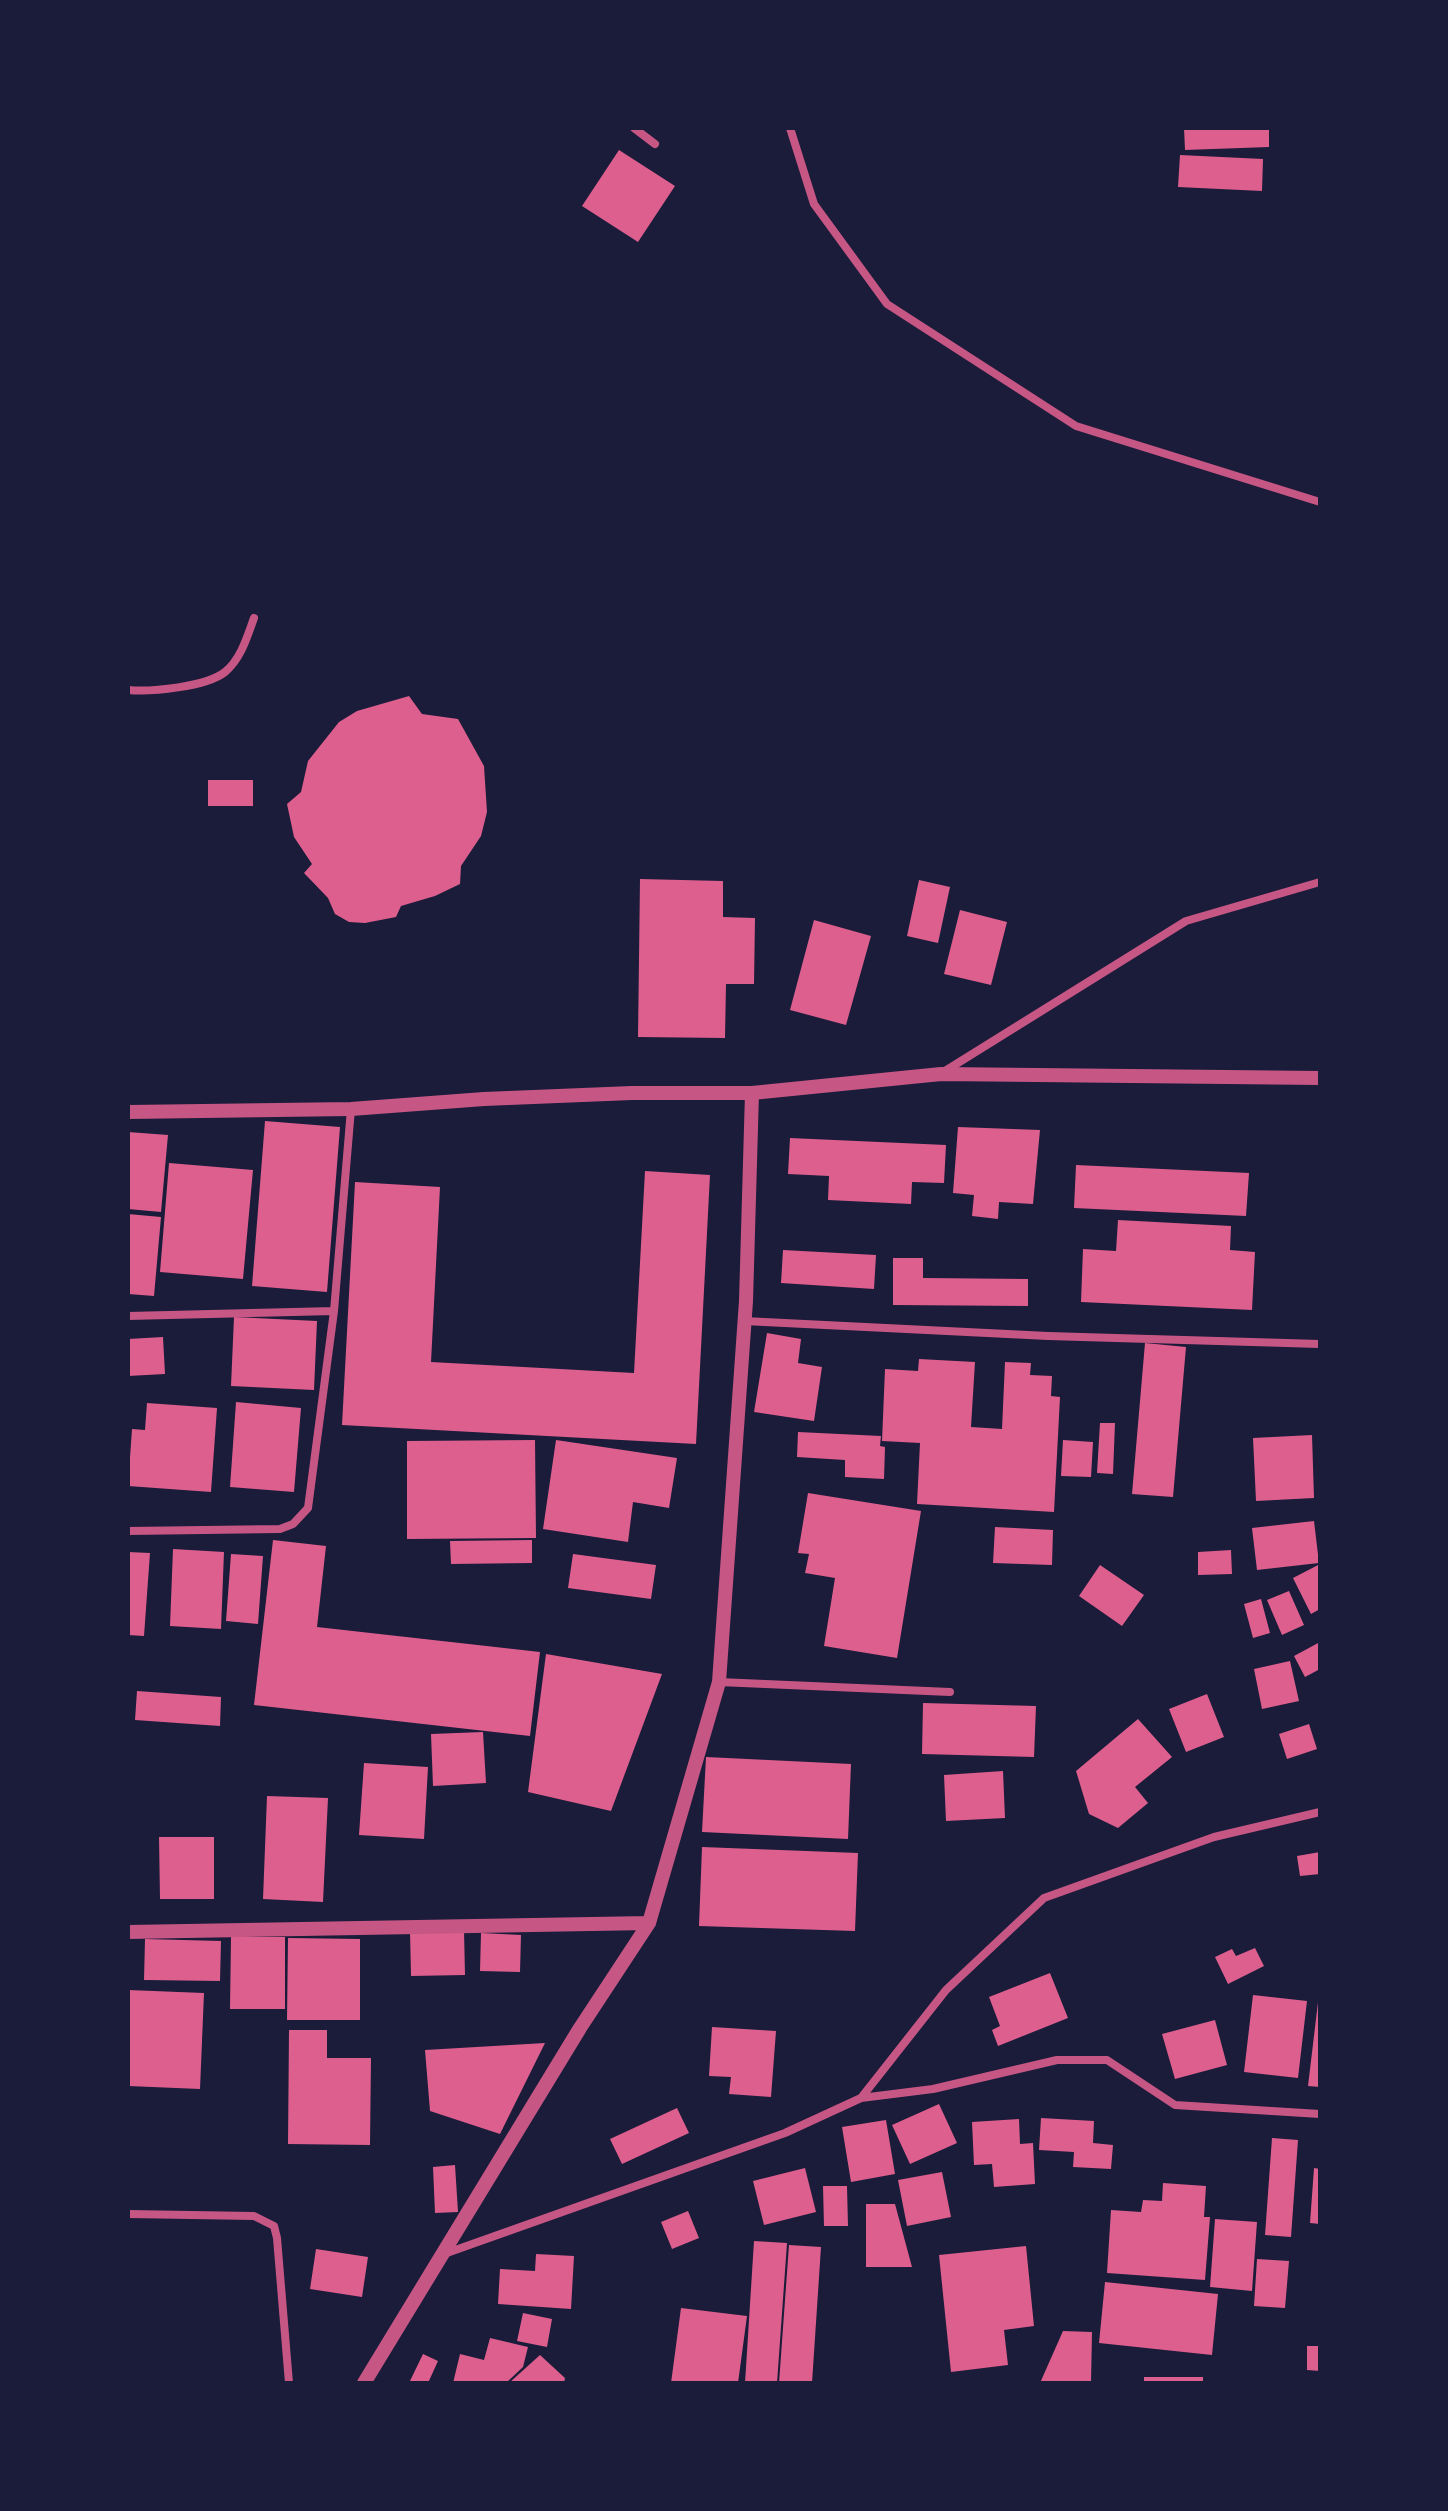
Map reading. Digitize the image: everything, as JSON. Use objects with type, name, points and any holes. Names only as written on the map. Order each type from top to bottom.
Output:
[{"type":"street","points":[[634,128],[655,144]]},
{"type":"street","points":[[790,128],[814,204],[887,304],[1076,426],[1320,502]]},
{"type":"street","points":[[128,690],[190,685],[224,673],[242,650],[254,618]]},
{"type":"street","points":[[941,1074],[1186,921],[1320,882]]},
{"type":"street","points":[[128,1112],[351,1109],[484,1099],[632,1093],[752,1093],[941,1074],[1320,1078]]},
{"type":"street","points":[[364,2383],[580,2028],[649,1923],[719,1682],[744,1321],[752,1093]]},
{"type":"street","points":[[128,1531],[280,1529],[293,1524],[308,1508],[334,1311],[351,1109]]},
{"type":"street","points":[[128,1316],[334,1311]]},
{"type":"street","points":[[744,1321],[1048,1336],[1320,1344]]},
{"type":"street","points":[[719,1682],[950,1692]]},
{"type":"street","points":[[861,2098],[946,1990],[1044,1898],[1214,1837],[1320,1812]]},
{"type":"street","points":[[128,1932],[649,1923]]},
{"type":"street","points":[[444,2254],[785,2133],[861,2098],[933,2089],[1057,2060],[1107,2060],[1175,2105],[1320,2114]]},
{"type":"street","points":[[128,2214],[254,2216],[274,2226],[289,2383]]},
{"type":"building","points":[[1184,128],[1269,128],[1269,147],[1185,150]]},
{"type":"building","points":[[619,150],[675,186],[638,242],[582,206]]},
{"type":"building","points":[[1180,155],[1263,159],[1262,191],[1178,187]]},
{"type":"building","points":[[409,696],[422,714],[458,719],[484,766],[487,812],[481,836],[461,866],[460,884],[435,896],[401,906],[396,917],[365,923],[349,922],[335,914],[328,898],[304,873],[312,864],[294,837],[287,804],[301,792],[308,761],[339,722],[357,711]]},
{"type":"building","points":[[208,780],[253,780],[253,806],[208,806]]},
{"type":"building","points":[[640,879],[723,881],[723,917],[755,918],[754,984],[726,984],[725,1038],[638,1037]]},
{"type":"building","points":[[919,880],[950,887],[938,943],[907,936]]},
{"type":"building","points":[[960,910],[1007,922],[991,985],[944,974]]},
{"type":"building","points":[[814,920],[871,936],[846,1025],[790,1010]]},
{"type":"building","points":[[265,1121],[340,1127],[327,1292],[252,1286]]},
{"type":"building","points":[[958,1127],[1040,1130],[1033,1204],[999,1202],[998,1219],[972,1216],[974,1195],[953,1193]]},
{"type":"building","points":[[128,1132],[168,1135],[161,1212],[128,1209]]},
{"type":"building","points":[[790,1138],[946,1145],[944,1183],[912,1182],[911,1204],[828,1200],[829,1176],[788,1174]]},
{"type":"building","points":[[169,1163],[253,1170],[243,1279],[160,1272]]},
{"type":"building","points":[[1076,1165],[1249,1173],[1246,1216],[1074,1208]]},
{"type":"building","points":[[645,1171],[710,1175],[696,1444],[342,1425],[355,1182],[440,1187],[431,1362],[634,1373]]},
{"type":"building","points":[[128,1214],[161,1217],[154,1296],[128,1294]]},
{"type":"building","points":[[1118,1220],[1231,1226],[1230,1250],[1255,1252],[1252,1310],[1081,1302],[1083,1249],[1116,1251]]},
{"type":"building","points":[[783,1250],[876,1255],[874,1289],[781,1283]]},
{"type":"building","points":[[893,1258],[923,1258],[923,1278],[1028,1279],[1028,1306],[893,1305]]},
{"type":"building","points":[[234,1317],[317,1321],[314,1390],[231,1386]]},
{"type":"building","points":[[767,1333],[801,1339],[798,1363],[822,1367],[814,1421],[754,1412]]},
{"type":"building","points":[[163,1337],[165,1374],[128,1376],[128,1339]]},
{"type":"building","points":[[1145,1343],[1186,1347],[1173,1497],[1132,1494]]},
{"type":"building","points":[[919,1359],[975,1362],[971,1427],[1002,1429],[1005,1362],[1031,1363],[1030,1375],[1052,1376],[1051,1396],[1060,1397],[1054,1512],[917,1504],[920,1443],[882,1441],[885,1369],[918,1371]]},
{"type":"building","points":[[236,1402],[301,1408],[294,1492],[230,1487]]},
{"type":"building","points":[[147,1403],[217,1408],[211,1492],[128,1486],[132,1429],[145,1430]]},
{"type":"building","points":[[1100,1423],[1115,1423],[1113,1474],[1097,1473]]},
{"type":"building","points":[[798,1432],[881,1436],[880,1446],[885,1447],[884,1479],[845,1477],[845,1460],[797,1457]]},
{"type":"building","points":[[1312,1435],[1314,1498],[1256,1501],[1253,1438]]},
{"type":"building","points":[[535,1440],[536,1538],[407,1539],[407,1441]]},
{"type":"building","points":[[556,1440],[677,1458],[669,1508],[633,1502],[628,1542],[543,1529]]},
{"type":"building","points":[[1063,1440],[1093,1442],[1091,1477],[1061,1476]]},
{"type":"building","points":[[808,1493],[921,1511],[897,1658],[824,1646],[835,1578],[805,1573],[809,1554],[798,1553]]},
{"type":"building","points":[[1314,1521],[1319,1563],[1257,1570],[1252,1528]]},
{"type":"building","points":[[995,1527],[1053,1530],[1052,1565],[993,1563]]},
{"type":"building","points":[[273,1540],[326,1546],[317,1627],[540,1652],[530,1736],[254,1705]]},
{"type":"building","points":[[532,1540],[532,1563],[451,1564],[450,1541]]},
{"type":"building","points":[[173,1549],[224,1552],[221,1629],[170,1626]]},
{"type":"building","points":[[1231,1550],[1232,1574],[1198,1575],[1198,1552]]},
{"type":"building","points":[[128,1552],[150,1553],[144,1636],[128,1635]]},
{"type":"building","points":[[231,1554],[263,1556],[258,1624],[226,1621]]},
{"type":"building","points":[[573,1554],[656,1565],[651,1599],[568,1588]]},
{"type":"building","points":[[1320,1564],[1320,1609],[1311,1614],[1293,1578]]},
{"type":"building","points":[[1100,1565],[1144,1595],[1122,1626],[1079,1596]]},
{"type":"building","points":[[1289,1591],[1304,1625],[1282,1635],[1267,1600]]},
{"type":"building","points":[[1261,1599],[1270,1633],[1253,1638],[1244,1604]]},
{"type":"building","points":[[1320,1642],[1320,1669],[1305,1677],[1294,1656]]},
{"type":"building","points":[[546,1654],[662,1674],[611,1811],[528,1792]]},
{"type":"building","points":[[1290,1661],[1299,1701],[1262,1709],[1254,1669]]},
{"type":"building","points":[[137,1691],[221,1697],[220,1726],[135,1720]]},
{"type":"building","points":[[1207,1694],[1224,1737],[1186,1752],[1169,1709]]},
{"type":"building","points":[[923,1703],[1036,1706],[1034,1757],[922,1754]]},
{"type":"building","points":[[1138,1719],[1172,1757],[1135,1787],[1148,1803],[1118,1828],[1089,1814],[1076,1771]]},
{"type":"building","points":[[1309,1724],[1317,1749],[1287,1759],[1279,1734]]},
{"type":"building","points":[[483,1732],[486,1783],[433,1786],[431,1734]]},
{"type":"building","points":[[706,1757],[851,1764],[848,1839],[702,1832]]},
{"type":"building","points":[[364,1763],[428,1767],[424,1839],[359,1835]]},
{"type":"building","points":[[1003,1771],[1005,1818],[946,1821],[944,1775]]},
{"type":"building","points":[[267,1796],[328,1798],[323,1902],[263,1899]]},
{"type":"building","points":[[159,1837],[214,1837],[214,1899],[160,1899]]},
{"type":"building","points":[[702,1847],[858,1853],[855,1931],[699,1926]]},
{"type":"building","points":[[1320,1852],[1320,1874],[1300,1876],[1297,1856]]},
{"type":"building","points":[[464,1930],[465,1975],[411,1976],[410,1931]]},
{"type":"building","points":[[481,1933],[521,1935],[520,1972],[480,1971]]},
{"type":"building","points":[[231,1937],[285,1937],[285,2009],[230,2009]]},
{"type":"building","points":[[288,1938],[360,1939],[360,2020],[287,2020]]},
{"type":"building","points":[[145,1939],[221,1941],[220,1981],[144,1980]]},
{"type":"building","points":[[1255,1948],[1264,1966],[1228,1984],[1215,1957],[1232,1949],[1236,1956]]},
{"type":"building","points":[[1050,1973],[1068,2018],[998,2046],[992,2030],[1000,2026],[989,1997]]},
{"type":"building","points":[[128,1990],[204,1993],[200,2089],[128,2086]]},
{"type":"building","points":[[1253,1995],[1307,2001],[1298,2078],[1244,2072]]},
{"type":"building","points":[[1320,2002],[1320,2087],[1308,2086]]},
{"type":"building","points":[[1215,2020],[1227,2065],[1175,2079],[1162,2034]]},
{"type":"building","points":[[712,2027],[776,2031],[771,2097],[729,2094],[731,2077],[709,2076]]},
{"type":"building","points":[[289,2030],[327,2030],[327,2058],[371,2058],[370,2145],[288,2144]]},
{"type":"building","points":[[545,2043],[500,2134],[430,2111],[425,2050]]},
{"type":"building","points":[[939,2104],[957,2143],[910,2164],[892,2125]]},
{"type":"building","points":[[677,2108],[689,2133],[622,2164],[610,2139]]},
{"type":"building","points":[[1041,2118],[1094,2121],[1093,2143],[1113,2145],[1111,2169],[1073,2167],[1074,2152],[1039,2150]]},
{"type":"building","points":[[1019,2119],[1020,2144],[1033,2143],[1035,2184],[994,2187],[992,2164],[974,2165],[972,2122]]},
{"type":"building","points":[[886,2120],[895,2174],[851,2182],[842,2127]]},
{"type":"building","points":[[1272,2138],[1298,2140],[1291,2237],[1265,2235]]},
{"type":"building","points":[[455,2165],[458,2212],[435,2213],[433,2167]]},
{"type":"building","points":[[805,2168],[816,2212],[764,2225],[753,2181]]},
{"type":"building","points":[[1314,2168],[1320,2169],[1320,2224],[1310,2223]]},
{"type":"building","points":[[942,2172],[951,2217],[907,2226],[898,2180]]},
{"type":"building","points":[[1163,2183],[1206,2186],[1204,2217],[1210,2217],[1205,2280],[1107,2273],[1111,2210],[1141,2212],[1143,2200],[1162,2201]]},
{"type":"building","points":[[823,2186],[847,2186],[848,2226],[824,2226]]},
{"type":"building","points":[[866,2204],[895,2204],[912,2267],[866,2267]]},
{"type":"building","points":[[688,2211],[699,2238],[672,2249],[661,2222]]},
{"type":"building","points":[[1215,2219],[1257,2222],[1252,2291],[1210,2287]]},
{"type":"building","points":[[754,2241],[787,2243],[777,2383],[745,2383]]},
{"type":"building","points":[[789,2245],[821,2247],[812,2383],[779,2383]]},
{"type":"building","points":[[1026,2246],[1034,2326],[1004,2330],[1008,2365],[951,2372],[939,2255]]},
{"type":"building","points":[[316,2249],[368,2257],[362,2297],[310,2289]]},
{"type":"building","points":[[536,2254],[574,2256],[571,2309],[498,2304],[500,2269],[535,2271]]},
{"type":"building","points":[[1257,2259],[1289,2261],[1285,2308],[1254,2306]]},
{"type":"building","points":[[1105,2282],[1218,2294],[1212,2355],[1099,2343]]},
{"type":"building","points":[[681,2308],[747,2316],[738,2383],[671,2383]]},
{"type":"building","points":[[523,2313],[552,2319],[547,2347],[517,2341]]},
{"type":"building","points":[[1063,2331],[1092,2332],[1091,2383],[1040,2383]]},
{"type":"building","points":[[490,2338],[528,2347],[523,2367],[506,2383],[453,2383],[460,2354],[484,2360]]},
{"type":"building","points":[[1307,2346],[1320,2346],[1320,2371],[1307,2370]]},
{"type":"building","points":[[423,2354],[438,2361],[428,2383],[409,2383]]},
{"type":"building","points":[[540,2355],[565,2378],[564,2383],[509,2383]]},
{"type":"building","points":[[1144,2377],[1203,2377],[1203,2383],[1144,2383]]}]
